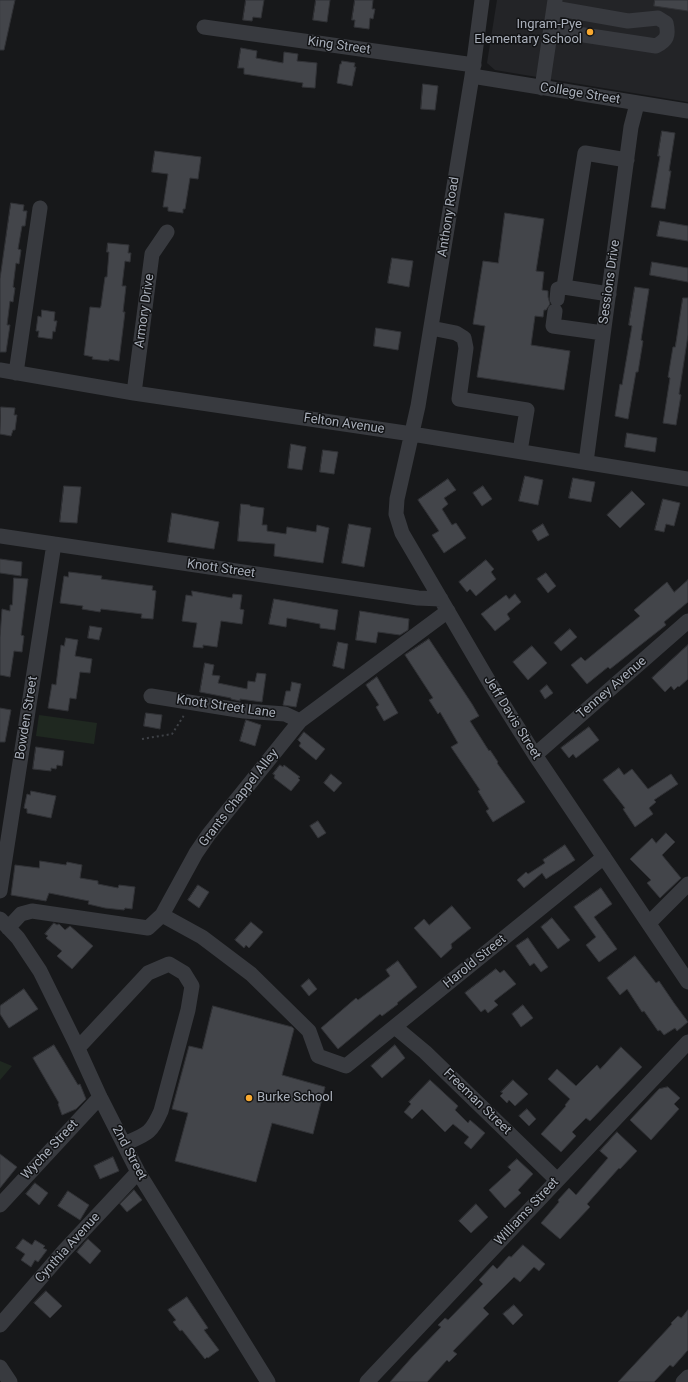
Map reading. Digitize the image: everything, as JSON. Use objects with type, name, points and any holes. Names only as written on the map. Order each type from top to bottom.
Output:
[{"type":"street","name":"Anthony Road","points":[[412,434],[418,406],[473,70],[482,0]]},
{"type":"street","points":[[542,88],[550,30],[554,4],[628,21],[658,18],[666,23],[668,32],[665,41],[656,46],[550,30]]},
{"type":"street","name":"King Street","points":[[204,27],[473,70]]},
{"type":"street","name":"College Street","points":[[473,70],[542,88],[688,112]]},
{"type":"street","name":"Sessions Drive","points":[[586,462],[631,127],[637,104]]},
{"type":"street","points":[[603,333],[552,326],[585,154],[627,160]]},
{"type":"street","points":[[16,373],[40,208]]},
{"type":"street","name":"Armory Drive","points":[[134,393],[152,254],[167,232]]},
{"type":"street","points":[[558,299],[608,294]]},
{"type":"street","points":[[431,328],[456,333],[464,338],[466,348],[459,399],[526,410],[520,451]]},
{"type":"street","name":"Felton Avenue","points":[[0,370],[134,393],[412,434],[688,479]]},
{"type":"street","name":"Jeff Davis Street","points":[[412,434],[397,499],[396,514],[402,533],[535,755],[688,982]]},
{"type":"street","name":"Knott Street","points":[[0,536],[410,597],[445,605]]},
{"type":"street","name":"Bowden Street","points":[[0,891],[54,544]]},
{"type":"street","name":"Grants Chappel Alley","points":[[4,923],[21,914],[32,911],[148,928],[162,915],[196,853],[209,834],[300,721],[445,605]]},
{"type":"street","name":"Tenney Avenue","points":[[535,755],[688,621]]},
{"type":"street","name":"Knott Street Lane","points":[[151,696],[244,711],[285,714],[300,721]]},
{"type":"street","name":"Harold Street","points":[[162,915],[202,937],[251,974],[310,1031],[318,1056],[346,1066],[604,858]]},
{"type":"street","points":[[649,923],[688,884]]},
{"type":"street","name":"2nd Street","points":[[4,923],[18,938],[40,971],[138,1172],[262,1379]]},
{"type":"street","points":[[78,1048],[148,973],[169,964],[184,973],[192,986],[188,1010],[161,1111],[155,1126],[146,1135],[124,1144]]},
{"type":"street","name":"Freeman Street","points":[[395,1026],[425,1052],[556,1180]]},
{"type":"street","name":"Williams Street","points":[[367,1382],[556,1180],[688,1042]]},
{"type":"street","name":"Wyche Street","points":[[0,1205],[100,1096]]},
{"type":"street","name":"Cynthia Avenue","points":[[0,1325],[64,1251],[138,1172]]},
{"type":"street","points":[[0,1367],[10,1382]]},
{"type":"street","points":[[683,1382],[688,1376]]},
{"type":"path","points":[[142,739],[172,734],[183,717],[187,702]]},
{"type":"shaded area","name":"Ingram-Pye Elementary School","points":[[497,0],[688,0],[688,102],[495,70],[487,63]]},
{"type":"shaded area","points":[[39,715],[97,723],[94,744],[36,736]]},
{"type":"shaded area","points":[[0,1061],[12,1066],[0,1080]]},
{"type":"building","points":[[0,0],[15,0],[4,50],[0,50]]},
{"type":"building","points":[[246,0],[264,0],[261,18],[253,17],[252,21],[243,20]]},
{"type":"building","points":[[316,0],[330,0],[327,22],[313,20]]},
{"type":"building","points":[[355,0],[373,0],[372,9],[375,9],[373,19],[370,18],[369,29],[354,27],[355,20],[352,20]]},
{"type":"building","points":[[655,0],[688,0],[688,11],[654,6]]},
{"type":"building","points":[[241,48],[257,51],[256,58],[283,63],[284,52],[298,54],[297,61],[317,63],[315,88],[302,87],[303,83],[244,74],[244,68],[238,68]]},
{"type":"building","points":[[342,61],[355,63],[354,67],[356,67],[352,86],[337,83],[340,64]]},
{"type":"building","points":[[423,84],[438,86],[435,110],[421,109]]},
{"type":"building","points":[[662,131],[675,133],[665,209],[651,207],[660,156],[658,156]]},
{"type":"building","points":[[155,151],[201,157],[198,179],[190,178],[183,213],[168,211],[168,207],[163,207],[168,174],[152,172]]},
{"type":"building","points":[[11,203],[24,205],[23,211],[27,211],[25,226],[22,226],[18,249],[21,250],[19,264],[16,263],[13,302],[10,301],[7,325],[10,325],[6,352],[0,352],[0,279]]},
{"type":"building","points":[[505,213],[544,219],[536,271],[544,272],[542,290],[548,291],[550,304],[546,310],[544,310],[543,317],[535,316],[531,345],[570,351],[564,390],[477,377],[485,326],[473,324],[483,261],[498,263]]},
{"type":"building","points":[[660,221],[688,226],[688,241],[657,236]]},
{"type":"building","points":[[108,243],[129,245],[128,253],[131,253],[130,262],[125,261],[122,286],[126,286],[123,312],[125,312],[119,361],[109,359],[109,361],[92,359],[93,357],[84,355],[90,307],[100,308],[101,306],[105,277],[107,277],[109,252],[107,252]]},
{"type":"building","points":[[392,258],[413,261],[409,287],[388,283]]},
{"type":"building","points":[[652,262],[688,268],[688,282],[650,275]]},
{"type":"building","points":[[635,287],[649,289],[641,340],[643,341],[638,372],[636,372],[628,419],[615,416],[632,326],[629,325]]},
{"type":"building","points":[[683,298],[688,298],[688,335],[676,425],[663,423],[670,378],[668,377],[673,347],[675,347]]},
{"type":"building","points":[[42,310],[55,312],[54,321],[57,321],[52,339],[38,337],[39,331],[36,331],[38,316],[41,317]]},
{"type":"building","points":[[376,328],[401,332],[398,350],[374,346]]},
{"type":"building","points":[[1,407],[15,408],[14,415],[17,415],[15,430],[13,430],[11,436],[0,434]]},
{"type":"building","points":[[627,433],[657,438],[655,452],[625,447]]},
{"type":"building","points":[[291,444],[306,447],[302,470],[288,468]]},
{"type":"building","points":[[323,450],[338,452],[334,474],[320,472]]},
{"type":"building","points":[[525,476],[543,480],[538,505],[519,501]]},
{"type":"building","points":[[573,478],[595,482],[591,502],[569,498]]},
{"type":"building","points":[[448,479],[456,490],[444,498],[448,504],[442,509],[452,525],[456,523],[466,538],[444,553],[432,535],[439,531],[418,500]]},
{"type":"building","points":[[64,486],[81,487],[77,523],[60,522]]},
{"type":"building","points":[[483,486],[492,499],[482,506],[473,493]]},
{"type":"building","points":[[632,491],[645,504],[620,528],[607,515]]},
{"type":"building","points":[[663,499],[680,503],[674,526],[666,524],[664,532],[655,530]]},
{"type":"building","points":[[241,504],[264,508],[262,525],[267,525],[267,531],[286,534],[287,527],[316,532],[317,525],[329,528],[323,563],[274,556],[275,544],[238,541]]},
{"type":"building","points":[[172,513],[219,522],[214,549],[168,542]]},
{"type":"building","points":[[349,524],[371,528],[364,567],[342,563]]},
{"type":"building","points":[[543,524],[549,535],[538,541],[532,531]]},
{"type":"building","points":[[0,559],[22,562],[21,576],[0,573]]},
{"type":"building","points":[[486,560],[494,569],[491,572],[496,579],[476,596],[470,589],[467,592],[459,582]]},
{"type":"building","points":[[69,572],[102,576],[101,579],[153,586],[152,590],[156,591],[153,619],[141,618],[142,614],[101,609],[100,612],[82,609],[83,606],[60,603],[64,576],[68,577]]},
{"type":"building","points":[[546,573],[556,586],[548,593],[537,579]]},
{"type":"building","points":[[14,578],[28,579],[21,635],[24,636],[22,652],[14,651],[10,677],[0,675],[0,637],[2,609],[10,611],[10,605],[12,605]]},
{"type":"building","points":[[688,580],[688,602],[664,622],[666,625],[610,669],[608,667],[587,684],[571,665],[581,657],[585,661],[640,616],[634,610],[667,582],[674,592]]},
{"type":"building","points":[[192,591],[232,598],[233,594],[242,595],[240,609],[244,610],[242,624],[221,621],[217,647],[203,645],[203,648],[193,647],[197,623],[182,621],[186,595],[192,596]]},
{"type":"building","points":[[515,594],[521,602],[507,614],[510,619],[495,631],[481,614],[506,595],[509,599]]},
{"type":"building","points":[[274,599],[338,610],[335,630],[320,628],[320,624],[287,618],[286,627],[269,624]]},
{"type":"building","points":[[360,611],[409,619],[408,630],[400,635],[378,632],[376,643],[356,640]]},
{"type":"building","points":[[90,626],[102,628],[99,640],[88,638]]},
{"type":"building","points":[[570,629],[577,637],[561,651],[554,643]]},
{"type":"building","points":[[66,638],[78,640],[75,656],[92,659],[90,673],[80,672],[76,699],[70,698],[68,711],[48,708],[52,684],[56,685],[61,645],[64,646]]},
{"type":"building","points":[[429,639],[479,716],[470,721],[489,751],[490,750],[498,762],[497,763],[525,802],[493,822],[486,811],[489,809],[478,791],[480,790],[451,747],[458,743],[440,712],[438,714],[429,700],[433,698],[405,655]]},
{"type":"building","points":[[338,642],[348,644],[344,669],[333,666]]},
{"type":"building","points":[[688,645],[688,679],[674,690],[671,686],[665,692],[652,678]]},
{"type":"building","points":[[532,646],[547,663],[528,680],[513,662]]},
{"type":"building","points":[[205,663],[214,665],[212,675],[220,676],[218,683],[247,689],[248,681],[255,682],[257,673],[266,674],[262,702],[240,699],[240,701],[200,692]]},
{"type":"building","points":[[377,677],[398,713],[384,721],[376,707],[379,705],[366,685]]},
{"type":"building","points":[[292,682],[301,684],[296,707],[283,705],[286,691],[290,691]]},
{"type":"building","points":[[547,685],[553,693],[545,699],[540,691]]},
{"type":"building","points":[[0,708],[11,710],[5,742],[0,742]]},
{"type":"building","points":[[146,713],[162,715],[160,729],[144,726]]},
{"type":"building","points":[[246,720],[261,725],[255,746],[240,741]]},
{"type":"building","points":[[589,727],[599,740],[576,758],[573,754],[569,758],[561,748]]},
{"type":"building","points":[[304,732],[325,749],[316,760],[299,746],[301,743],[298,740]]},
{"type":"building","points":[[36,747],[64,751],[62,766],[57,765],[56,769],[51,768],[51,771],[33,769]]},
{"type":"building","points":[[280,765],[283,767],[284,765],[300,777],[298,778],[300,780],[291,791],[274,778],[275,775],[273,774]]},
{"type":"building","points":[[619,768],[624,775],[632,769],[648,789],[671,774],[678,784],[654,800],[656,802],[649,808],[653,814],[635,827],[623,809],[625,808],[603,780]]},
{"type":"building","points":[[331,774],[342,783],[334,792],[324,783]]},
{"type":"building","points":[[31,791],[56,796],[51,818],[27,813],[27,809],[24,808],[27,794],[30,795]]},
{"type":"building","points":[[318,821],[326,833],[318,838],[310,826]]},
{"type":"building","points":[[666,833],[675,842],[662,855],[681,878],[660,898],[647,883],[651,880],[630,859],[652,838],[656,843]]},
{"type":"building","points":[[565,845],[575,860],[546,879],[542,873],[524,888],[517,880],[526,872],[528,874],[545,863],[543,860]]},
{"type":"building","points":[[40,861],[66,865],[67,862],[82,865],[80,878],[98,881],[98,884],[118,888],[119,885],[135,887],[132,909],[125,908],[124,910],[105,908],[88,904],[89,901],[49,893],[46,901],[11,895],[15,865],[39,868]]},
{"type":"building","points":[[198,885],[209,892],[199,908],[188,900]]},
{"type":"building","points":[[601,888],[612,904],[594,917],[617,949],[599,962],[586,945],[596,937],[574,907]]},
{"type":"building","points":[[452,906],[471,928],[451,944],[452,948],[441,958],[414,928],[424,919],[429,925]]},
{"type":"building","points":[[552,918],[570,940],[558,949],[541,927]]},
{"type":"building","points":[[251,922],[263,932],[249,948],[246,945],[244,948],[235,940]]},
{"type":"building","points":[[54,923],[57,925],[59,924],[65,930],[70,926],[93,946],[72,969],[57,956],[62,951],[46,938],[48,936],[45,934]]},
{"type":"building","points":[[528,938],[548,967],[541,972],[534,963],[530,966],[516,946]]},
{"type":"building","points":[[635,956],[656,983],[659,981],[688,1022],[677,1031],[675,1028],[664,1035],[660,1030],[658,1031],[644,1011],[642,1012],[627,989],[620,995],[607,978]]},
{"type":"building","points":[[398,961],[417,987],[397,1003],[398,1004],[382,1016],[380,1014],[338,1049],[321,1028],[356,998],[358,1000],[390,976],[386,970]]},
{"type":"building","points":[[496,969],[500,973],[504,970],[516,984],[494,1001],[498,1005],[488,1013],[485,1009],[481,1012],[465,993]]},
{"type":"building","points":[[309,979],[317,989],[309,996],[301,986]]},
{"type":"building","points":[[24,989],[38,1009],[9,1028],[0,1014],[0,1006]]},
{"type":"building","points":[[523,1005],[533,1018],[521,1027],[512,1014]]},
{"type":"building","name":"Burke School","points":[[213,1006],[292,1027],[294,1029],[282,1075],[325,1087],[313,1134],[272,1123],[256,1182],[175,1161],[188,1113],[172,1109],[189,1046],[202,1049]]},
{"type":"building","points":[[54,1045],[78,1085],[80,1084],[86,1099],[76,1109],[62,1115],[58,1104],[59,1103],[33,1058]]},
{"type":"building","points":[[395,1045],[405,1058],[382,1078],[371,1066]]},
{"type":"building","points":[[621,1047],[642,1067],[590,1121],[586,1118],[572,1132],[576,1136],[561,1152],[541,1134],[566,1106],[565,1105],[570,1099],[548,1079],[557,1069],[576,1086],[597,1065],[600,1069]]},
{"type":"building","points":[[430,1080],[458,1106],[455,1110],[468,1123],[470,1120],[485,1133],[471,1149],[464,1143],[469,1137],[453,1124],[445,1132],[422,1109],[412,1119],[404,1112],[411,1104],[409,1102]]},
{"type":"building","points":[[513,1080],[528,1094],[515,1106],[509,1100],[507,1103],[500,1096],[503,1093],[501,1092]]},
{"type":"building","points":[[668,1087],[680,1098],[674,1104],[679,1109],[651,1140],[630,1120],[659,1089]]},
{"type":"building","points":[[527,1109],[536,1119],[529,1126],[519,1116]]},
{"type":"building","points":[[617,1132],[637,1151],[620,1169],[619,1168],[587,1204],[590,1207],[560,1239],[541,1223],[569,1188],[576,1195],[608,1158],[600,1151]]},
{"type":"building","points":[[0,1154],[17,1167],[0,1188]]},
{"type":"building","points":[[113,1157],[119,1171],[100,1179],[94,1166]]},
{"type":"building","points":[[517,1159],[533,1174],[518,1190],[521,1193],[505,1208],[489,1190],[511,1170],[508,1167]]},
{"type":"building","points":[[35,1183],[48,1193],[39,1205],[26,1194]]},
{"type":"building","points":[[134,1190],[142,1200],[127,1212],[120,1204]]},
{"type":"building","points":[[68,1191],[89,1205],[80,1220],[58,1206]]},
{"type":"building","points":[[476,1204],[488,1217],[471,1233],[459,1221]]},
{"type":"building","points":[[23,1239],[32,1245],[35,1240],[45,1246],[43,1248],[47,1250],[38,1262],[35,1260],[31,1267],[21,1260],[25,1254],[16,1248]]},
{"type":"building","points":[[88,1239],[101,1251],[90,1264],[77,1252]]},
{"type":"building","points":[[523,1245],[545,1264],[539,1271],[534,1267],[520,1282],[514,1277],[483,1308],[489,1314],[453,1351],[457,1354],[449,1362],[447,1360],[427,1382],[390,1382],[441,1327],[438,1325],[445,1318],[448,1320],[483,1284],[479,1280],[493,1265],[497,1269],[509,1256],[511,1257]]},
{"type":"building","points":[[46,1291],[62,1306],[50,1318],[34,1303]]},
{"type":"building","points":[[187,1297],[208,1328],[204,1330],[219,1350],[205,1359],[182,1330],[180,1331],[173,1322],[176,1320],[168,1310]]},
{"type":"building","points":[[514,1305],[523,1315],[513,1325],[503,1314]]},
{"type":"building","points":[[688,1310],[688,1350],[673,1367],[670,1365],[654,1382],[618,1382],[672,1324],[671,1323],[678,1316],[681,1318]]},
{"type":"place","name":"Ingram-Pye Elementary School","points":[[590,32]]},
{"type":"place","name":"Burke School","points":[[249,1098]]}]
